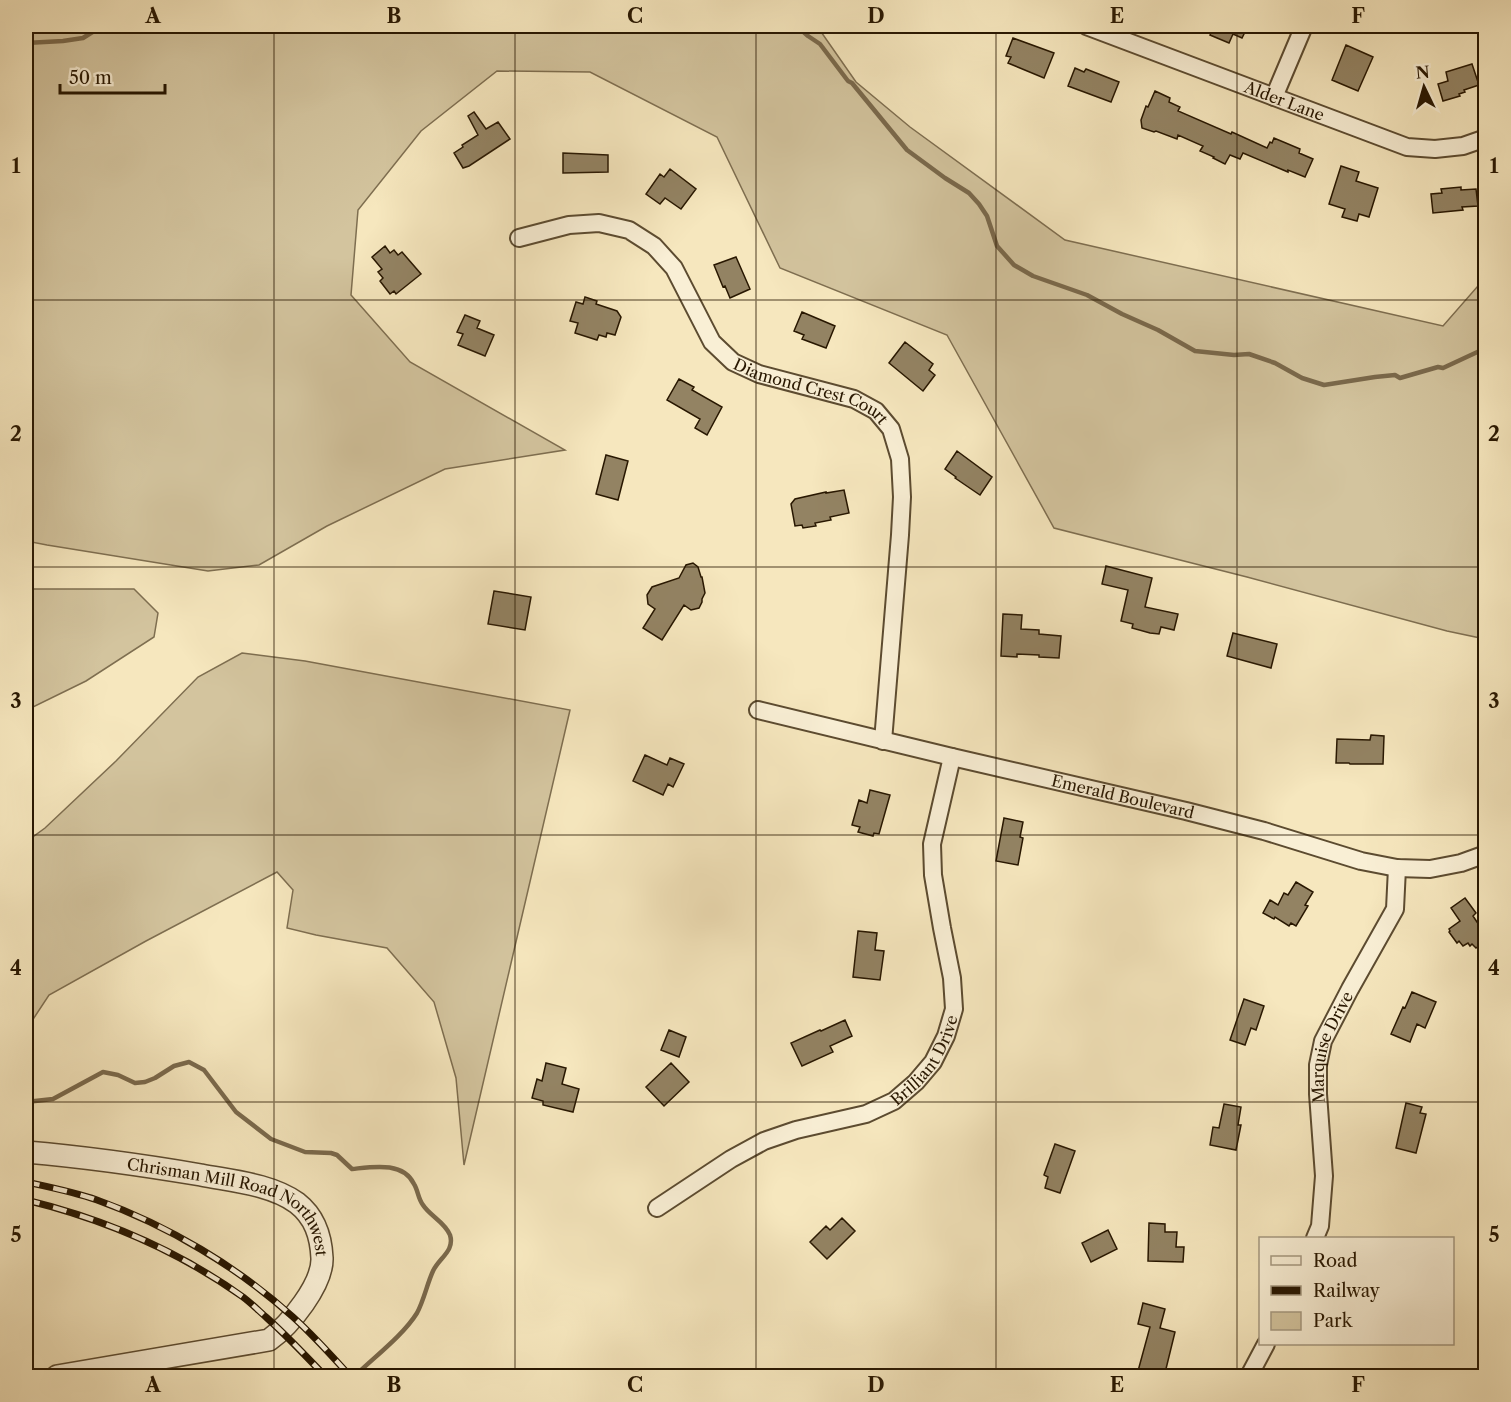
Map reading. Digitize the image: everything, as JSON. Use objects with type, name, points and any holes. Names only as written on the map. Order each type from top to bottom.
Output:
[{"type":"street","name":"Alder Lane","points":[[1086,26],[1407,147],[1435,149],[1463,146],[1485,138]]},
{"type":"street","points":[[1274,97],[1304,26]]},
{"type":"street","name":"Diamond Crest Court","points":[[519,238],[569,225],[599,223],[629,230],[654,246],[674,268],[712,342],[733,362],[759,374],[854,399],[876,411],[891,429],[900,459],[902,497],[884,741]]},
{"type":"street","name":"Emerald Boulevard","points":[[758,710],[1186,811],[1264,831],[1361,861],[1397,868],[1430,869],[1461,863],[1485,854]]},
{"type":"street","name":"Brilliant Drive","points":[[657,1208],[731,1159],[764,1141],[796,1130],[866,1114],[894,1101],[916,1082],[933,1062],[946,1036],[954,1009],[952,978],[933,875],[932,844],[951,757]]},
{"type":"street","name":"Marquise Drive","points":[[1316,1237],[1320,1226],[1324,1176],[1318,1094],[1318,1065],[1323,1041],[1395,909],[1397,868]]},
{"type":"street","name":"Chrisman Mill Road Northwest","points":[[26,1152],[102,1160],[250,1184],[296,1202],[309,1214],[317,1227],[321,1243],[322,1264],[315,1286],[281,1331],[270,1340],[57,1377]]},
{"type":"street","points":[[1249,1377],[1265,1345]]},
{"type":"green space","points":[[26,26],[817,26],[856,82],[910,127],[1065,240],[1443,326],[1478,286],[1485,263],[1485,639],[1054,528],[947,335],[780,268],[717,137],[590,72],[497,71],[421,131],[358,210],[351,295],[410,362],[565,450],[445,469],[327,526],[259,565],[208,571],[26,541]]},
{"type":"green space","points":[[26,589],[134,589],[158,613],[154,637],[86,681],[31,708],[26,707]]},
{"type":"green space","points":[[242,653],[305,661],[570,710],[464,1165],[456,1078],[434,1002],[387,948],[287,928],[293,890],[277,872],[49,995],[26,1030],[26,842],[45,828],[116,761],[198,677]]},
{"type":"building","points":[[1214,26],[1248,26],[1242,38],[1233,34],[1229,43],[1210,35]]},
{"type":"building","points":[[1013,38],[1054,53],[1044,78],[1008,63],[1011,57],[1006,56]]},
{"type":"building","points":[[1346,45],[1373,57],[1358,91],[1332,80]]},
{"type":"building","points":[[1472,64],[1479,85],[1464,90],[1465,92],[1459,94],[1460,96],[1443,101],[1438,84],[1448,81],[1446,72]]},
{"type":"building","points":[[1075,68],[1084,72],[1086,69],[1119,82],[1111,102],[1068,86]]},
{"type":"building","points":[[1155,91],[1170,98],[1169,102],[1180,107],[1178,111],[1231,134],[1232,132],[1267,148],[1274,138],[1300,149],[1299,153],[1313,159],[1305,177],[1243,153],[1240,159],[1230,155],[1225,164],[1200,151],[1203,146],[1178,135],[1177,139],[1142,128],[1141,120]]},
{"type":"building","points":[[474,112],[486,129],[498,122],[510,139],[463,168],[454,153],[478,135],[468,116]]},
{"type":"building","points":[[563,153],[608,155],[608,172],[563,173]]},
{"type":"building","points":[[1341,166],[1359,172],[1356,181],[1378,188],[1369,217],[1359,214],[1357,221],[1342,217],[1345,209],[1329,204]]},
{"type":"building","points":[[670,169],[696,189],[681,209],[665,198],[660,204],[646,194],[660,174],[664,177]]},
{"type":"building","points":[[1461,187],[1461,190],[1476,189],[1478,206],[1433,213],[1431,194],[1442,193],[1441,189]]},
{"type":"building","points":[[385,246],[390,253],[394,250],[398,255],[402,252],[421,274],[396,294],[394,291],[390,294],[380,281],[383,278],[378,272],[382,269],[372,257]]},
{"type":"building","points":[[736,257],[750,289],[730,298],[714,265]]},
{"type":"building","points":[[585,297],[597,301],[596,304],[617,311],[621,317],[615,335],[607,333],[606,337],[599,335],[597,340],[575,333],[578,323],[570,321],[576,302],[583,304]]},
{"type":"building","points":[[802,312],[835,326],[826,348],[802,339],[804,335],[794,331]]},
{"type":"building","points":[[465,315],[480,321],[477,328],[494,335],[485,356],[458,345],[463,334],[457,332]]},
{"type":"building","points":[[905,342],[933,364],[929,370],[935,375],[923,391],[889,363]]},
{"type":"building","points":[[679,379],[694,387],[692,390],[722,407],[707,435],[695,428],[700,419],[667,400]]},
{"type":"building","points":[[957,451],[992,477],[980,495],[945,469]]},
{"type":"building","points":[[606,455],[628,461],[618,500],[596,494]]},
{"type":"building","points":[[844,490],[849,513],[830,517],[831,520],[815,523],[816,526],[803,528],[802,525],[795,526],[791,504],[795,499]]},
{"type":"building","points":[[693,563],[698,567],[702,577],[705,593],[702,602],[699,608],[691,610],[684,605],[662,640],[643,628],[655,609],[648,604],[647,595],[652,587],[679,578],[686,565]]},
{"type":"building","points":[[1106,566],[1152,578],[1145,607],[1178,614],[1174,630],[1161,627],[1159,634],[1150,633],[1132,628],[1133,624],[1121,621],[1128,590],[1102,584]]},
{"type":"building","points":[[494,591],[531,597],[525,630],[488,624]]},
{"type":"building","points":[[1003,614],[1022,615],[1021,629],[1039,630],[1039,634],[1061,636],[1059,658],[1017,654],[1017,657],[1001,656]]},
{"type":"building","points":[[1233,633],[1277,644],[1271,668],[1227,656]]},
{"type":"building","points":[[1371,735],[1384,736],[1383,764],[1336,763],[1337,739],[1370,740]]},
{"type":"building","points":[[645,755],[667,765],[670,758],[684,764],[673,787],[668,784],[663,795],[633,781]]},
{"type":"building","points":[[870,790],[890,795],[879,834],[874,833],[873,836],[858,832],[860,827],[852,825],[859,800],[867,803]]},
{"type":"building","points":[[1004,818],[1023,822],[1020,837],[1023,838],[1018,865],[996,861]]},
{"type":"building","points":[[1296,882],[1313,892],[1296,926],[1291,923],[1289,926],[1263,913],[1270,900],[1278,905],[1284,893],[1288,895]]},
{"type":"building","points":[[1465,898],[1476,913],[1473,916],[1485,934],[1485,941],[1476,948],[1472,944],[1470,946],[1468,943],[1463,946],[1459,941],[1457,943],[1449,932],[1449,929],[1460,921],[1451,908]]},
{"type":"building","points":[[858,931],[877,933],[875,950],[884,951],[880,980],[853,977]]},
{"type":"building","points":[[1412,992],[1436,1002],[1425,1028],[1417,1024],[1410,1042],[1391,1034]]},
{"type":"building","points":[[1244,999],[1264,1006],[1256,1030],[1251,1028],[1245,1045],[1230,1040]]},
{"type":"building","points":[[845,1020],[852,1036],[830,1046],[833,1052],[802,1066],[791,1043]]},
{"type":"building","points":[[669,1030],[686,1037],[679,1057],[661,1050]]},
{"type":"building","points":[[546,1063],[566,1068],[562,1084],[579,1089],[573,1112],[543,1105],[543,1101],[532,1098],[537,1079],[542,1081]]},
{"type":"building","points":[[671,1063],[689,1082],[664,1106],[646,1087]]},
{"type":"building","points":[[1406,1103],[1422,1107],[1420,1113],[1426,1114],[1416,1153],[1396,1148]]},
{"type":"building","points":[[1224,1104],[1241,1107],[1238,1125],[1241,1125],[1236,1150],[1210,1145],[1213,1127],[1219,1128]]},
{"type":"building","points":[[1055,1144],[1075,1151],[1060,1193],[1045,1188],[1048,1177],[1044,1175]]},
{"type":"building","points":[[842,1218],[855,1231],[827,1259],[810,1242],[826,1226],[830,1230]]},
{"type":"building","points":[[1149,1223],[1165,1224],[1165,1232],[1177,1232],[1176,1247],[1184,1247],[1183,1262],[1148,1261]]},
{"type":"building","points":[[1108,1230],[1117,1249],[1091,1262],[1082,1243]]},
{"type":"building","points":[[1143,1303],[1165,1309],[1160,1328],[1175,1332],[1164,1377],[1138,1371],[1150,1327],[1138,1324]]},
{"type":"waterway","points":[[26,43],[83,38],[102,26]]},
{"type":"waterway","points":[[797,26],[820,44],[848,81],[907,150],[969,193],[987,216],[997,246],[1014,265],[1033,276],[1087,295],[1195,351],[1234,355],[1249,354],[1275,363],[1302,378],[1324,385],[1395,375],[1400,378],[1438,367],[1443,368],[1486,348]]},
{"type":"waterway","points":[[26,1102],[53,1099],[103,1072],[118,1075],[135,1083],[145,1082],[174,1066],[189,1062],[204,1070],[236,1112],[271,1139],[305,1152],[337,1155],[352,1169],[386,1167],[409,1177],[423,1205],[448,1230],[450,1246],[433,1271],[412,1321],[359,1372]]},
{"type":"railway","points":[[26,1182],[97,1200],[149,1222],[201,1249],[272,1299],[308,1331],[350,1376]]},
{"type":"railway","points":[[26,1200],[84,1217],[139,1238],[218,1280],[249,1302],[325,1376]]}]
